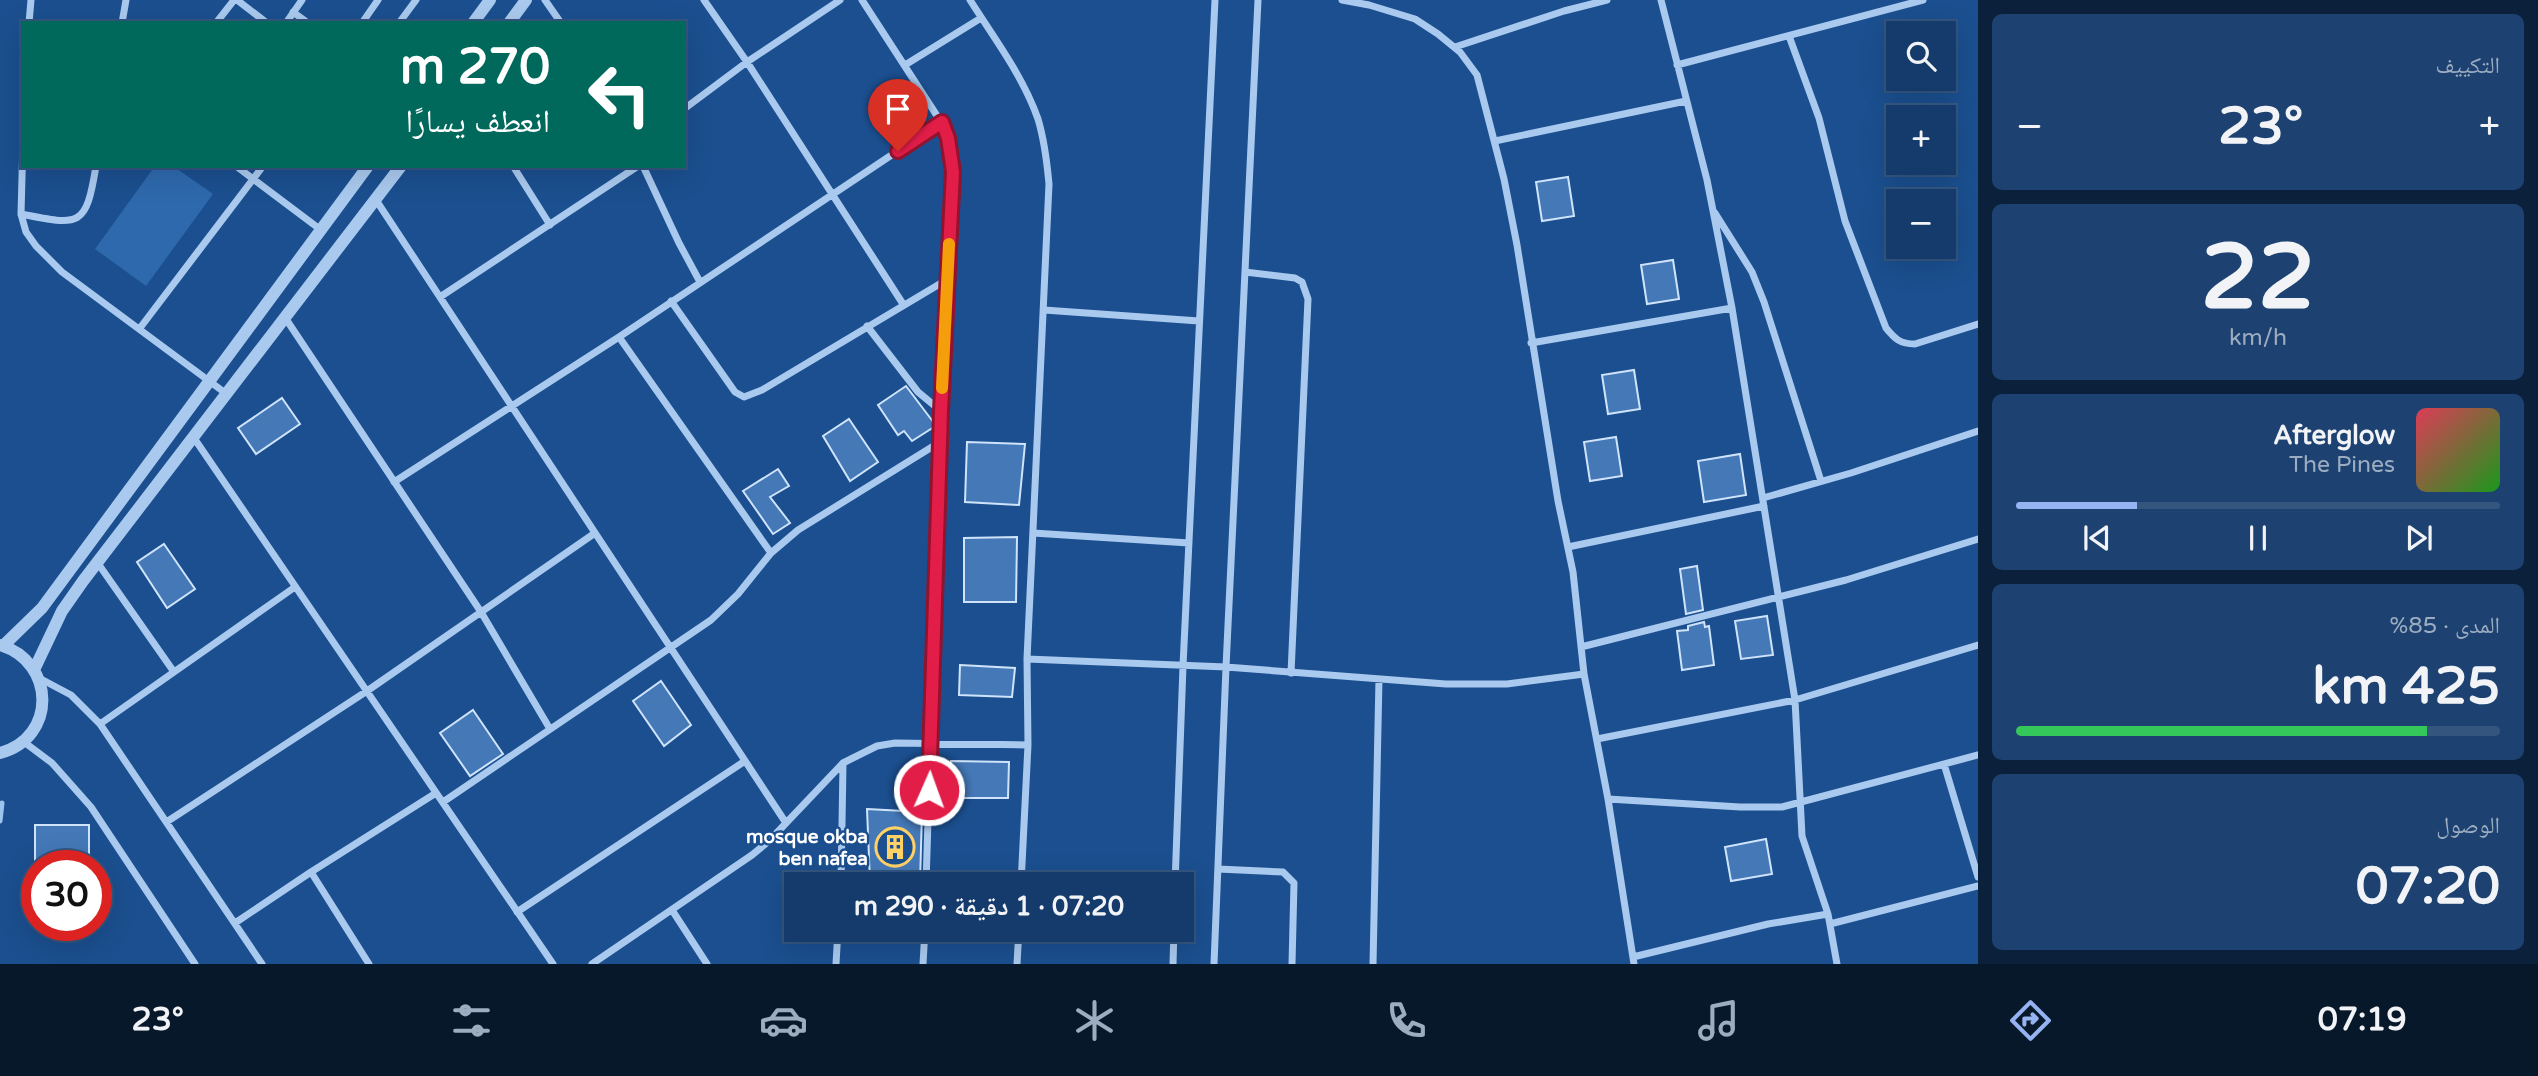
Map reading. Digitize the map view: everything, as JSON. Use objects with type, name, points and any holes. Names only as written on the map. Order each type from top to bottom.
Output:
[{"type":"street","points":[[29,21],[31,0]]},
{"type":"street","points":[[122,21],[126,0]]},
{"type":"street","points":[[218,21],[235,0],[264,21]]},
{"type":"street","points":[[287,21],[302,0]]},
{"type":"street","points":[[363,21],[378,0]]},
{"type":"street","points":[[400,21],[416,0]]},
{"type":"street","points":[[474,21],[490,0]]},
{"type":"street","points":[[510,21],[526,0]]},
{"type":"street","points":[[545,0],[560,21]]},
{"type":"street","points":[[704,0],[903,304]]},
{"type":"street","points":[[686,108],[747,62],[840,0]]},
{"type":"street","points":[[862,0],[942,122],[948,138],[953,172],[941,411],[926,872]]},
{"type":"street","points":[[970,0],[1023,84],[1039,122],[1049,184],[1027,659],[1028,745],[1022,872]]},
{"type":"street","points":[[1175,872],[1215,0]]},
{"type":"street","points":[[1214,964],[1258,0]]},
{"type":"street","points":[[1342,0],[1415,19],[1455,47],[1477,75],[1517,244],[1531,343],[1573,572],[1584,674],[1608,799],[1633,961],[1768,924],[1828,914]]},
{"type":"street","points":[[1455,47],[1564,11],[1607,0]]},
{"type":"street","points":[[1661,0],[1713,209],[1732,308],[1795,700],[1802,836],[1828,914],[1837,964]]},
{"type":"street","points":[[1677,65],[1923,0]]},
{"type":"street","points":[[293,12],[305,21]]},
{"type":"street","points":[[905,65],[981,18]]},
{"type":"street","points":[[1789,36],[1819,118],[1845,221],[1886,328],[1896,340],[1915,344],[1978,324]]},
{"type":"street","points":[[1494,141],[1686,101]]},
{"type":"street","points":[[394,482],[620,337],[942,122]]},
{"type":"street","points":[[22,168],[21,214],[26,232],[56,266],[228,395]]},
{"type":"street","points":[[21,214],[64,220],[82,215],[89,204],[96,168]]},
{"type":"street","points":[[239,168],[321,230]]},
{"type":"street","points":[[140,328],[261,168]]},
{"type":"street","points":[[262,964],[100,724],[71,695],[36,674],[18,653],[1,646],[42,608],[367,168]]},
{"type":"street","points":[[0,754],[24,742],[35,728],[43,695],[36,674],[62,611],[400,168]]},
{"type":"street","points":[[514,168],[550,225]]},
{"type":"street","points":[[440,297],[638,168]]},
{"type":"street","points":[[642,168],[700,282]]},
{"type":"street","points":[[376,200],[786,824]]},
{"type":"street","points":[[1713,209],[1752,272],[1760,292],[1788,371],[1821,481]]},
{"type":"street","points":[[1245,272],[1295,278],[1302,282],[1308,299],[1292,673]]},
{"type":"street","points":[[671,301],[735,392],[744,397],[762,390],[948,279]]},
{"type":"street","points":[[1531,343],[1732,308]]},
{"type":"street","points":[[1044,310],[1199,321]]},
{"type":"street","points":[[286,319],[481,612],[550,729]]},
{"type":"street","points":[[867,326],[918,392],[941,411]]},
{"type":"street","points":[[620,337],[771,553]]},
{"type":"street","points":[[1568,547],[1764,502],[1978,431]]},
{"type":"street","points":[[194,438],[553,964]]},
{"type":"street","points":[[443,802],[726,607],[771,553],[799,530],[940,442]]},
{"type":"street","points":[[168,821],[367,691],[595,533]]},
{"type":"street","points":[[1033,533],[1189,542]]},
{"type":"street","points":[[1581,647],[1846,580],[1978,539]]},
{"type":"street","points":[[97,562],[174,672]]},
{"type":"street","points":[[100,724],[295,587]]},
{"type":"street","points":[[1597,739],[1795,700],[1978,645]]},
{"type":"street","points":[[1027,659],[1226,667],[1446,684],[1507,684],[1584,674]]},
{"type":"street","points":[[1373,964],[1379,679]]},
{"type":"street","points":[[24,742],[52,763],[91,807],[195,964]]},
{"type":"street","points":[[592,964],[752,855],[786,824],[843,763],[877,746],[930,743],[1028,745]]},
{"type":"street","points":[[1608,799],[1782,807],[1978,755]]},
{"type":"street","points":[[517,912],[745,761]]},
{"type":"street","points":[[841,872],[843,763]]},
{"type":"street","points":[[1944,765],[1978,877]]},
{"type":"street","points":[[235,923],[436,793]]},
{"type":"street","points":[[1218,869],[1283,872],[1290,877],[1294,883],[1292,964]]},
{"type":"street","points":[[311,872],[369,964]]},
{"type":"street","points":[[1830,923],[1978,886]]},
{"type":"street","points":[[672,910],[707,964]]},
{"type":"street","points":[[836,964],[837,942]]},
{"type":"street","points":[[923,964],[924,942]]},
{"type":"street","points":[[1017,964],[1018,942]]},
{"type":"street","points":[[1172,964],[1173,942]]},
{"type":"shaded area","points":[[154,168],[176,168],[213,194],[146,286],[95,249]]},
{"type":"building","points":[[1568,177],[1574,216],[1542,221],[1536,182]]},
{"type":"building","points":[[1673,260],[1679,299],[1647,304],[1641,265]]},
{"type":"building","points":[[1634,370],[1640,409],[1608,414],[1602,375]]},
{"type":"building","points":[[906,386],[934,423],[934,427],[912,441],[904,431],[898,435],[878,405]]},
{"type":"building","points":[[282,398],[300,424],[256,454],[238,428]]},
{"type":"building","points":[[849,419],[878,462],[850,481],[823,436]]},
{"type":"building","points":[[1616,437],[1622,476],[1590,481],[1584,442]]},
{"type":"building","points":[[967,442],[1025,444],[1019,505],[965,502]]},
{"type":"building","points":[[1740,454],[1746,495],[1704,502],[1698,461]]},
{"type":"building","points":[[778,469],[789,486],[770,497],[790,523],[773,534],[743,491]]},
{"type":"building","points":[[1017,537],[1016,602],[964,602],[964,538]]},
{"type":"building","points":[[164,544],[195,589],[167,608],[137,562]]},
{"type":"building","points":[[1697,566],[1703,610],[1686,614],[1680,569]]},
{"type":"building","points":[[1767,616],[1773,655],[1741,659],[1735,621]]},
{"type":"building","points":[[1704,622],[1705,627],[1709,626],[1714,665],[1682,670],[1677,631],[1688,630],[1688,626]]},
{"type":"building","points":[[960,665],[1015,668],[1012,697],[959,695]]},
{"type":"building","points":[[661,681],[691,725],[664,746],[633,701]]},
{"type":"building","points":[[473,710],[503,754],[470,776],[440,733]]},
{"type":"building","points":[[951,761],[1009,762],[1008,798],[952,798]]},
{"type":"building","name":"mosque okba ben nafea","points":[[867,809],[922,812],[920,872],[870,872]]},
{"type":"building","points":[[35,825],[89,825],[89,850],[35,850]]},
{"type":"building","points":[[1766,839],[1772,874],[1731,881],[1725,847]]},
{"type":"waterway","points":[[0,821],[2,803]]},
{"type":"slow traffic","points":[[942,388],[949,244]]},
{"type":"place","name":"mosque okba ben nafea","points":[[895,847]]},
{"type":"route","points":[[898,151],[942,122],[948,138],[953,172],[941,411],[929,790]]}]
